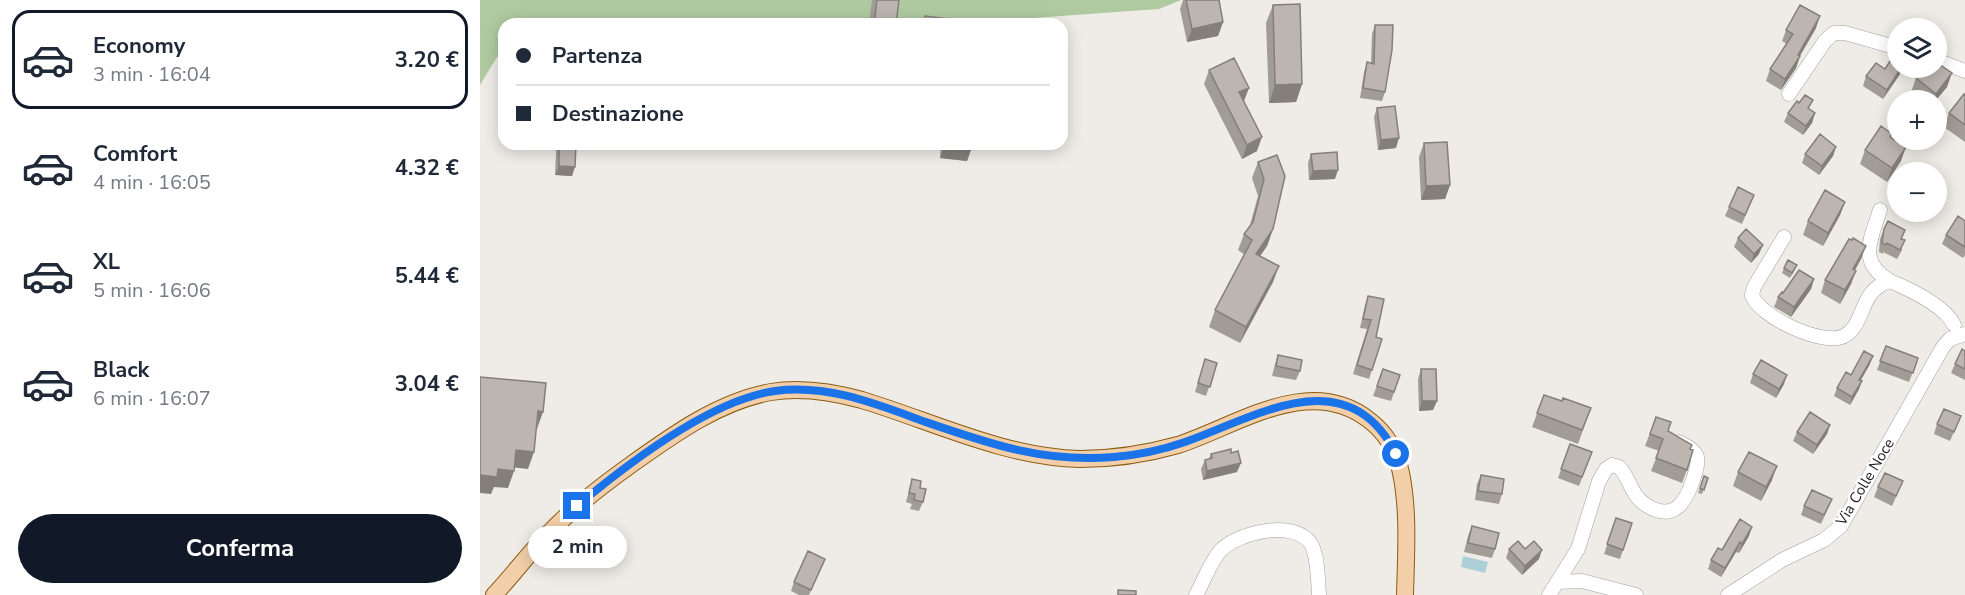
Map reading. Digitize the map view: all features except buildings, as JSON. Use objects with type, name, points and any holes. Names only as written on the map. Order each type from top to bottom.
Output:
[{"type":"main road","points":[[494,595],[568,514],[648,452],[694,423],[729,405],[766,393],[803,390],[863,400],[1015,450],[1078,459],[1117,457],[1166,448],[1263,411],[1296,402],[1320,401],[1343,406],[1358,413],[1375,426],[1389,443],[1398,461],[1404,496],[1405,595]]},
{"type":"street","points":[[1789,94],[1825,41],[1834,33],[1845,33],[1887,45]]},
{"type":"street","points":[[1947,64],[1965,71]]},
{"type":"street","points":[[1880,210],[1869,245],[1869,259],[1875,270],[1890,281],[1943,310],[1961,331]]},
{"type":"street","points":[[1784,237],[1754,287],[1752,296],[1758,305],[1801,332],[1824,338],[1836,339],[1845,336],[1853,327],[1872,291],[1877,286],[1890,281]]},
{"type":"street","name":"Via Colle Noce","points":[[1728,595],[1782,560],[1824,540],[1841,526],[1938,356],[1950,339],[1961,331]]},
{"type":"street","points":[[1549,595],[1580,544],[1599,481],[1603,472],[1609,467],[1616,465],[1622,469],[1632,491],[1646,506],[1668,512],[1683,504],[1690,490],[1698,460],[1691,449],[1679,442]]},
{"type":"street","points":[[1196,595],[1216,557],[1228,544],[1251,534],[1277,530],[1302,536],[1312,545],[1319,595]]},
{"type":"street","points":[[1557,582],[1582,581],[1636,595]]},
{"type":"green space","points":[[480,0],[1181,0],[1159,9],[1034,18],[498,18],[498,57],[480,85]]},
{"type":"water","points":[[1463,556],[1488,562],[1485,573],[1461,567]]},
{"type":"route","points":[[577,506],[648,452],[694,423],[721,408],[744,399],[779,391],[810,390],[846,396],[997,445],[1032,454],[1078,459],[1117,457],[1157,450],[1183,443],[1263,411],[1313,400],[1349,408],[1367,418],[1382,433],[1396,454]]}]
